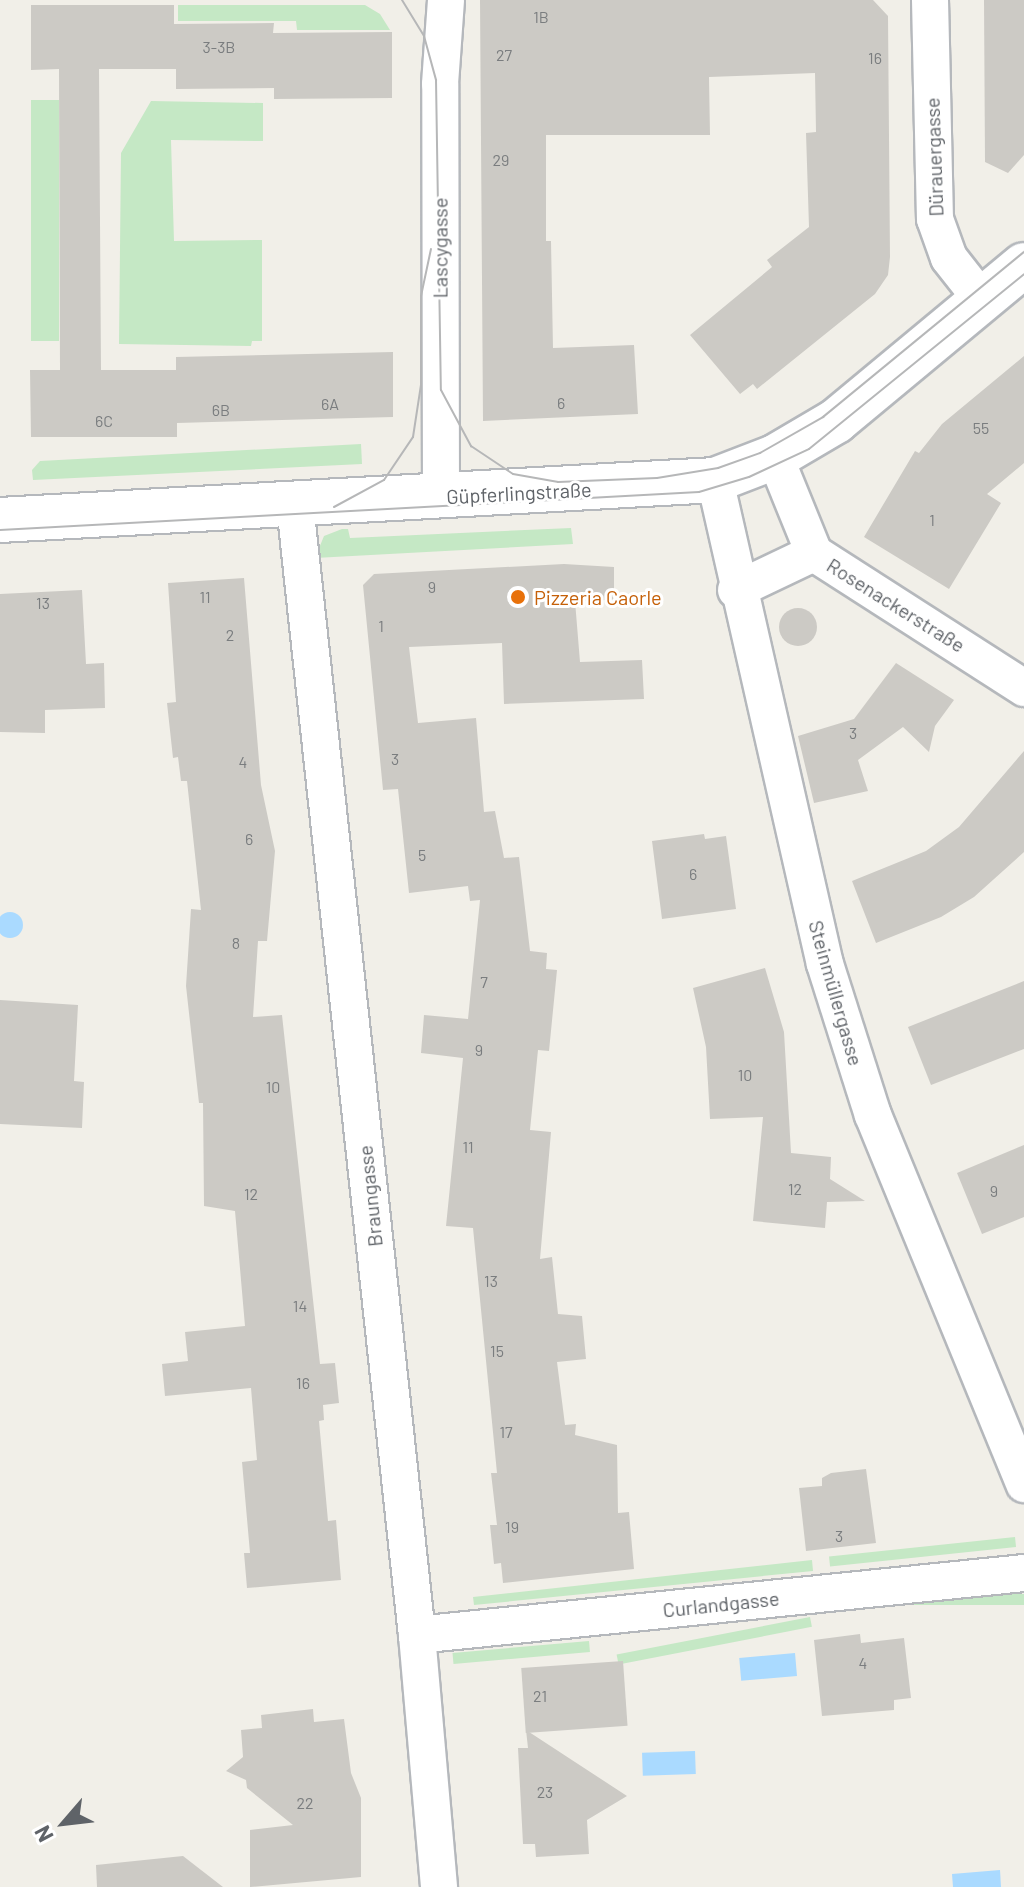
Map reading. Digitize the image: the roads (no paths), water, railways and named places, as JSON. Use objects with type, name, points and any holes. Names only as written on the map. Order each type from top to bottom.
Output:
[{"type":"main road","name":"Güpferlingstraße","points":[[0,520],[715,480],[775,457],[836,421],[1024,265]]},
{"type":"street","name":"Lascygasse","points":[[441,497],[440,84],[446,0]]},
{"type":"street","name":"Dürauergasse","points":[[930,0],[935,219],[949,258],[982,300]]},
{"type":"street","name":"Rosenackerstraße","points":[[775,457],[814,553],[1024,688]]},
{"type":"street","name":"Steinmüllergasse","points":[[715,480],[736,590],[825,964],[873,1115],[1024,1484]]},
{"type":"street","name":"Braungasse","points":[[295,505],[417,1635],[439,1887]]},
{"type":"street","points":[[736,590],[814,553]]},
{"type":"street","name":"Curlandgasse","points":[[417,1635],[1024,1573]]},
{"type":"water","points":[[10,912],[19,916],[23,925],[19,934],[10,938],[1,934],[-3,925],[1,916]]},
{"type":"water","points":[[795,1653],[797,1676],[741,1681],[739,1658]]},
{"type":"water","points":[[695,1751],[696,1774],[643,1776],[642,1753]]},
{"type":"water","points":[[1000,1870],[1001,1887],[953,1887],[952,1874]]},
{"type":"tram line","points":[[402,0],[424,36],[436,80],[441,390],[471,446],[513,474],[558,482],[657,478],[718,468],[760,453],[823,417],[1024,252]]},
{"type":"tram line","points":[[334,507],[384,480],[413,437],[421,385],[421,296],[431,249]]},
{"type":"tram line","points":[[0,530],[699,492],[749,477],[809,449],[1024,274]]},
{"type":"place","name":"Pizzeria Caorle","points":[[518,597]]}]
